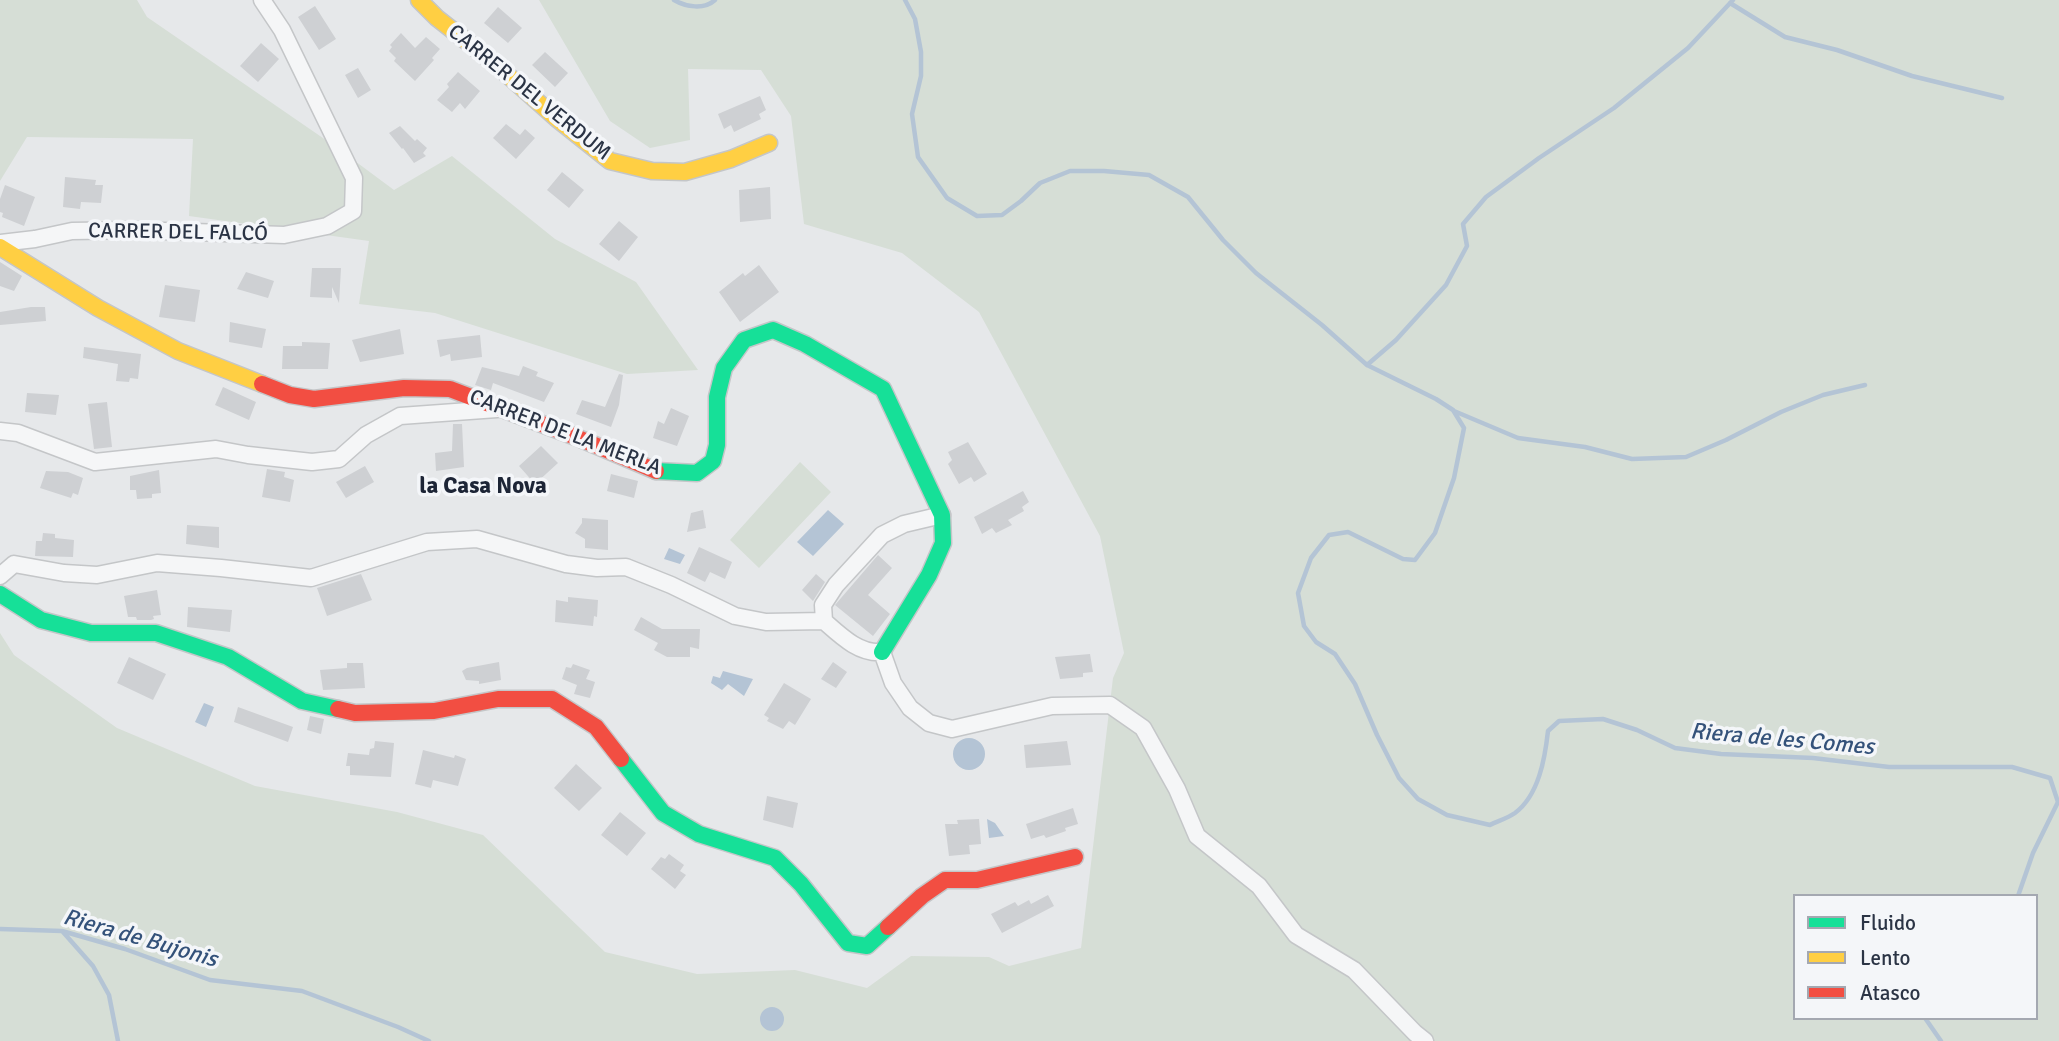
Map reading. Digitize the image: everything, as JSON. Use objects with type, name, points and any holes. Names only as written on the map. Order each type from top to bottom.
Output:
[{"type":"street","name":"CARRER DEL FALCÓ","points":[[0,245],[72,232],[133,230],[284,234],[327,226],[353,211],[355,178],[282,30],[262,0]]},
{"type":"street","name":"CARRER DEL VERDUM","points":[[419,0],[437,18],[610,161],[652,171],[685,172],[731,159],[769,143]]},
{"type":"street","name":"CARRER DE LA MERLA","points":[[0,245],[98,308],[178,351],[290,396],[314,399],[404,388],[450,390],[576,437],[660,473],[697,473],[713,461],[717,445],[717,397],[724,368],[744,340],[773,331],[805,344],[883,389],[942,515],[943,543],[939,554],[929,575],[878,653]]},
{"type":"street","points":[[0,430],[19,433],[95,462],[216,449],[312,462],[339,459],[366,435],[400,416],[501,409]]},
{"type":"street","points":[[824,621],[823,605],[836,585],[882,535],[904,524],[942,515]]},
{"type":"street","points":[[0,576],[14,564],[64,573],[97,575],[157,563],[311,578],[427,542],[477,539],[566,564],[597,568],[626,567],[735,616],[766,622],[824,621],[846,641],[878,653],[892,683],[910,708],[929,723],[952,729],[1052,706],[1110,705],[1143,728],[1177,789],[1198,836],[1259,886],[1296,935],[1354,970],[1425,1041]]},
{"type":"street","points":[[0,594],[41,620],[91,633],[156,633],[228,657],[302,701],[355,713],[434,711],[498,699],[552,699],[596,727],[663,813],[699,834],[775,858],[802,884],[848,943],[867,946],[922,896],[945,880],[977,880],[1075,857]]},
{"type":"shaded area","points":[[0,0],[137,0],[147,17],[394,190],[452,156],[555,239],[636,282],[698,370],[627,374],[435,313],[359,304],[369,241],[189,216],[193,139],[27,137],[0,181]]},
{"type":"shaded area","points":[[539,0],[2059,0],[2059,1041],[0,1041],[0,633],[14,655],[117,728],[255,786],[397,812],[483,835],[605,952],[697,974],[795,970],[867,988],[911,956],[989,957],[1009,966],[1081,948],[1113,678],[1124,653],[1100,536],[979,312],[902,253],[804,224],[791,116],[761,70],[688,69],[690,140],[650,148],[610,121]]},
{"type":"shaded area","points":[[800,462],[831,492],[759,568],[730,540]]},
{"type":"water","points":[[828,510],[844,524],[813,556],[797,542]]},
{"type":"water","points":[[669,548],[685,555],[680,564],[664,559]]},
{"type":"water","points":[[723,671],[753,679],[744,696],[728,684],[722,690],[711,683],[713,676],[720,678]]},
{"type":"water","points":[[204,703],[214,707],[206,727],[195,722]]},
{"type":"water","points":[[969,738],[980,743],[985,754],[980,765],[969,770],[958,765],[953,754],[958,743]]},
{"type":"water","points":[[987,819],[995,823],[1004,836],[989,838]]},
{"type":"water","points":[[772,1007],[780,1011],[784,1019],[780,1027],[772,1031],[764,1027],[760,1019],[764,1011]]},
{"type":"building","points":[[315,6],[336,39],[319,50],[298,17]]},
{"type":"building","points":[[498,7],[522,28],[508,43],[484,23]]},
{"type":"building","points":[[401,33],[415,48],[426,37],[440,49],[415,81],[394,61],[396,58],[389,51],[392,47],[390,45]]},
{"type":"building","points":[[261,43],[279,59],[258,82],[240,66]]},
{"type":"building","points":[[545,52],[568,73],[555,87],[532,65]]},
{"type":"building","points":[[358,68],[371,90],[358,98],[345,75]]},
{"type":"building","points":[[458,72],[480,91],[465,109],[460,103],[452,112],[437,100]]},
{"type":"building","points":[[760,96],[766,110],[759,114],[761,119],[734,132],[731,125],[724,129],[718,114]]},
{"type":"building","points":[[506,124],[520,135],[525,129],[535,138],[516,159],[493,138]]},
{"type":"building","points":[[400,126],[415,141],[417,139],[427,148],[423,153],[426,156],[414,163],[389,133]]},
{"type":"building","points":[[562,172],[584,190],[569,208],[547,190]]},
{"type":"building","points":[[65,177],[96,180],[95,185],[103,185],[101,203],[81,202],[80,209],[63,207]]},
{"type":"building","points":[[5,185],[35,197],[24,226],[2,217],[0,199]]},
{"type":"building","points":[[770,187],[771,219],[740,222],[739,190]]},
{"type":"building","points":[[619,221],[638,237],[619,261],[599,244]]},
{"type":"building","points":[[0,262],[22,276],[14,291],[0,286]]},
{"type":"building","points":[[759,265],[779,292],[740,322],[719,292],[743,273],[745,276]]},
{"type":"building","points":[[312,268],[341,268],[339,303],[332,287],[332,298],[310,297]]},
{"type":"building","points":[[246,272],[274,281],[268,298],[237,289]]},
{"type":"building","points":[[165,285],[200,290],[195,322],[159,317]]},
{"type":"building","points":[[45,307],[46,321],[0,325],[0,312]]},
{"type":"building","points":[[230,322],[266,329],[262,348],[229,342]]},
{"type":"building","points":[[400,329],[404,354],[360,362],[352,340]]},
{"type":"building","points":[[480,335],[482,357],[451,361],[450,354],[440,357],[437,340]]},
{"type":"building","points":[[302,342],[330,343],[328,369],[282,369],[283,346],[302,346]]},
{"type":"building","points":[[84,347],[141,354],[138,379],[130,378],[129,382],[116,381],[118,364],[83,358]]},
{"type":"building","points":[[523,366],[538,372],[536,376],[554,383],[544,402],[493,383],[491,390],[475,385],[482,367],[519,376]]},
{"type":"building","points":[[619,374],[623,375],[619,405],[611,427],[576,414],[582,400],[605,407]]},
{"type":"building","points":[[223,387],[256,402],[249,420],[215,405]]},
{"type":"building","points":[[27,393],[59,395],[56,415],[25,412]]},
{"type":"building","points":[[107,402],[112,447],[94,449],[88,404]]},
{"type":"building","points":[[671,408],[689,416],[677,446],[653,438],[658,421],[664,424]]},
{"type":"building","points":[[453,424],[462,424],[464,467],[436,471],[435,453],[452,451]]},
{"type":"building","points":[[968,442],[987,474],[974,482],[971,477],[959,484],[948,464],[952,460],[948,452]]},
{"type":"building","points":[[541,446],[558,463],[535,484],[519,466]]},
{"type":"building","points":[[365,466],[374,482],[346,498],[336,482]]},
{"type":"building","points":[[267,469],[285,472],[284,477],[294,480],[290,502],[262,497]]},
{"type":"building","points":[[159,470],[161,493],[152,494],[152,498],[137,499],[136,490],[130,490],[130,476]]},
{"type":"building","points":[[46,471],[68,472],[83,478],[78,495],[73,493],[71,498],[40,488]]},
{"type":"building","points":[[611,474],[638,481],[634,498],[607,491]]},
{"type":"building","points":[[1023,491],[1029,502],[1022,507],[1024,511],[1008,520],[1012,525],[996,533],[992,528],[982,534],[974,517]]},
{"type":"building","points":[[703,510],[706,528],[687,532],[691,513]]},
{"type":"building","points":[[582,518],[608,520],[608,550],[585,548],[585,539],[575,533],[582,523]]},
{"type":"building","points":[[187,525],[219,527],[219,548],[186,544]]},
{"type":"building","points":[[43,533],[55,534],[55,538],[74,540],[73,557],[35,556],[36,541],[42,541]]},
{"type":"building","points":[[699,547],[732,562],[725,579],[710,572],[705,582],[687,573]]},
{"type":"building","points":[[878,555],[892,568],[868,595],[890,614],[873,636],[835,605]]},
{"type":"building","points":[[361,574],[372,600],[327,616],[317,588]]},
{"type":"building","points":[[816,574],[825,582],[813,601],[802,590]]},
{"type":"building","points":[[157,590],[161,615],[153,616],[154,619],[151,620],[128,617],[124,596]]},
{"type":"building","points":[[568,597],[598,600],[597,617],[594,616],[593,626],[555,622],[556,600],[568,602]]},
{"type":"building","points":[[188,607],[232,610],[230,632],[187,627]]},
{"type":"building","points":[[641,617],[662,629],[700,629],[699,649],[690,647],[690,657],[667,657],[654,650],[658,643],[634,630]]},
{"type":"building","points":[[1090,654],[1093,672],[1083,673],[1083,677],[1060,679],[1055,657]]},
{"type":"building","points":[[129,657],[166,674],[153,700],[117,683]]},
{"type":"building","points":[[499,662],[501,680],[479,684],[479,681],[466,680],[462,671],[467,668]]},
{"type":"building","points":[[833,662],[847,672],[836,688],[821,679]]},
{"type":"building","points":[[347,663],[363,663],[365,688],[323,690],[320,670],[347,668]]},
{"type":"building","points":[[573,664],[590,670],[586,679],[595,682],[590,698],[574,694],[577,685],[562,679],[566,667],[571,668]]},
{"type":"building","points":[[784,683],[811,699],[795,725],[789,721],[783,729],[767,721],[769,718],[764,715]]},
{"type":"building","points":[[238,707],[293,727],[288,742],[234,722]]},
{"type":"building","points":[[310,716],[324,719],[321,734],[307,730]]},
{"type":"building","points":[[375,741],[394,743],[391,777],[350,775],[350,766],[346,766],[348,753],[369,755]]},
{"type":"building","points":[[1067,741],[1071,765],[1026,768],[1024,745]]},
{"type":"building","points":[[423,750],[466,759],[458,786],[433,780],[431,788],[415,784]]},
{"type":"building","points":[[576,764],[602,788],[579,811],[554,788]]},
{"type":"building","points":[[767,796],[798,803],[793,828],[763,820]]},
{"type":"building","points":[[1073,808],[1078,824],[1046,838],[1044,835],[1031,839],[1026,824]]},
{"type":"building","points":[[620,812],[646,833],[627,856],[601,835]]},
{"type":"building","points":[[979,819],[981,844],[969,845],[970,854],[949,856],[945,824],[958,824],[957,820]]},
{"type":"building","points":[[669,854],[684,865],[680,871],[686,875],[675,889],[651,869],[661,857],[665,859]]},
{"type":"building","points":[[1048,895],[1054,906],[1002,933],[991,914],[1015,902],[1018,906],[1029,900],[1031,904]]},
{"type":"waterway","name":"Riera de les Comes","points":[[674,0],[695,6],[706,5],[715,0]]},
{"type":"waterway","name":"Riera de les Comes","points":[[905,0],[915,19],[921,52],[921,76],[912,114],[918,157],[947,198],[977,216],[1002,215],[1040,183],[1070,171],[1149,175],[1188,197],[1223,240],[1256,273],[1367,365],[1453,410],[1464,428],[1454,478],[1435,533],[1415,560],[1403,559],[1348,532],[1329,535],[1311,558],[1298,593],[1304,626],[1316,642],[1335,654],[1355,684],[1399,778],[1418,799],[1447,815],[1490,825],[1512,815],[1530,796],[1543,764],[1548,731],[1559,721],[1603,719],[1637,730],[1675,748],[1721,754],[1813,758],[1889,767],[2012,767],[2050,778],[2058,802],[2033,853],[2019,894]]},
{"type":"waterway","points":[[1367,365],[1396,340],[1446,285],[1467,246],[1463,224],[1486,197],[1614,108],[1688,48],[1733,0]]},
{"type":"waterway","points":[[1730,3],[1785,37],[1837,50],[1912,76],[2002,98]]},
{"type":"waterway","points":[[1454,411],[1518,438],[1585,447],[1632,459],[1686,457],[1823,395],[1865,385]]},
{"type":"waterway","name":"Riera de Bujonis","points":[[0,929],[62,931],[125,949],[210,980],[302,991],[429,1041]]},
{"type":"waterway","points":[[63,932],[93,966],[109,995],[118,1041]]},
{"type":"waterway","name":"Riera de les Comes","points":[[1926,1020],[1941,1041]]},
{"type":"traffic: fast","points":[[656,471],[697,473],[713,461],[717,445],[717,397],[724,368],[744,340],[773,330],[805,344],[883,389],[942,515],[943,543],[929,575],[882,652]]},
{"type":"traffic: fast","points":[[0,594],[41,620],[91,633],[156,633],[228,657],[302,701],[338,709]]},
{"type":"traffic: fast","points":[[621,759],[663,813],[699,834],[775,858],[801,884],[848,943],[867,946],[888,927]]},
{"type":"traffic: slow","points":[[419,0],[437,18],[610,161],[652,171],[685,172],[731,159],[769,143]]},
{"type":"traffic: slow","points":[[0,247],[98,308],[178,351],[262,384]]},
{"type":"traffic: jam","points":[[262,384],[290,395],[314,399],[404,388],[450,389],[656,471]]},
{"type":"traffic: jam","points":[[338,709],[355,713],[434,711],[498,699],[552,699],[596,727],[621,759]]},
{"type":"traffic: jam","points":[[888,927],[922,896],[945,880],[977,880],[1075,857]]},
{"type":"district","name":"la Casa Nova","points":[[483,487]]}]
